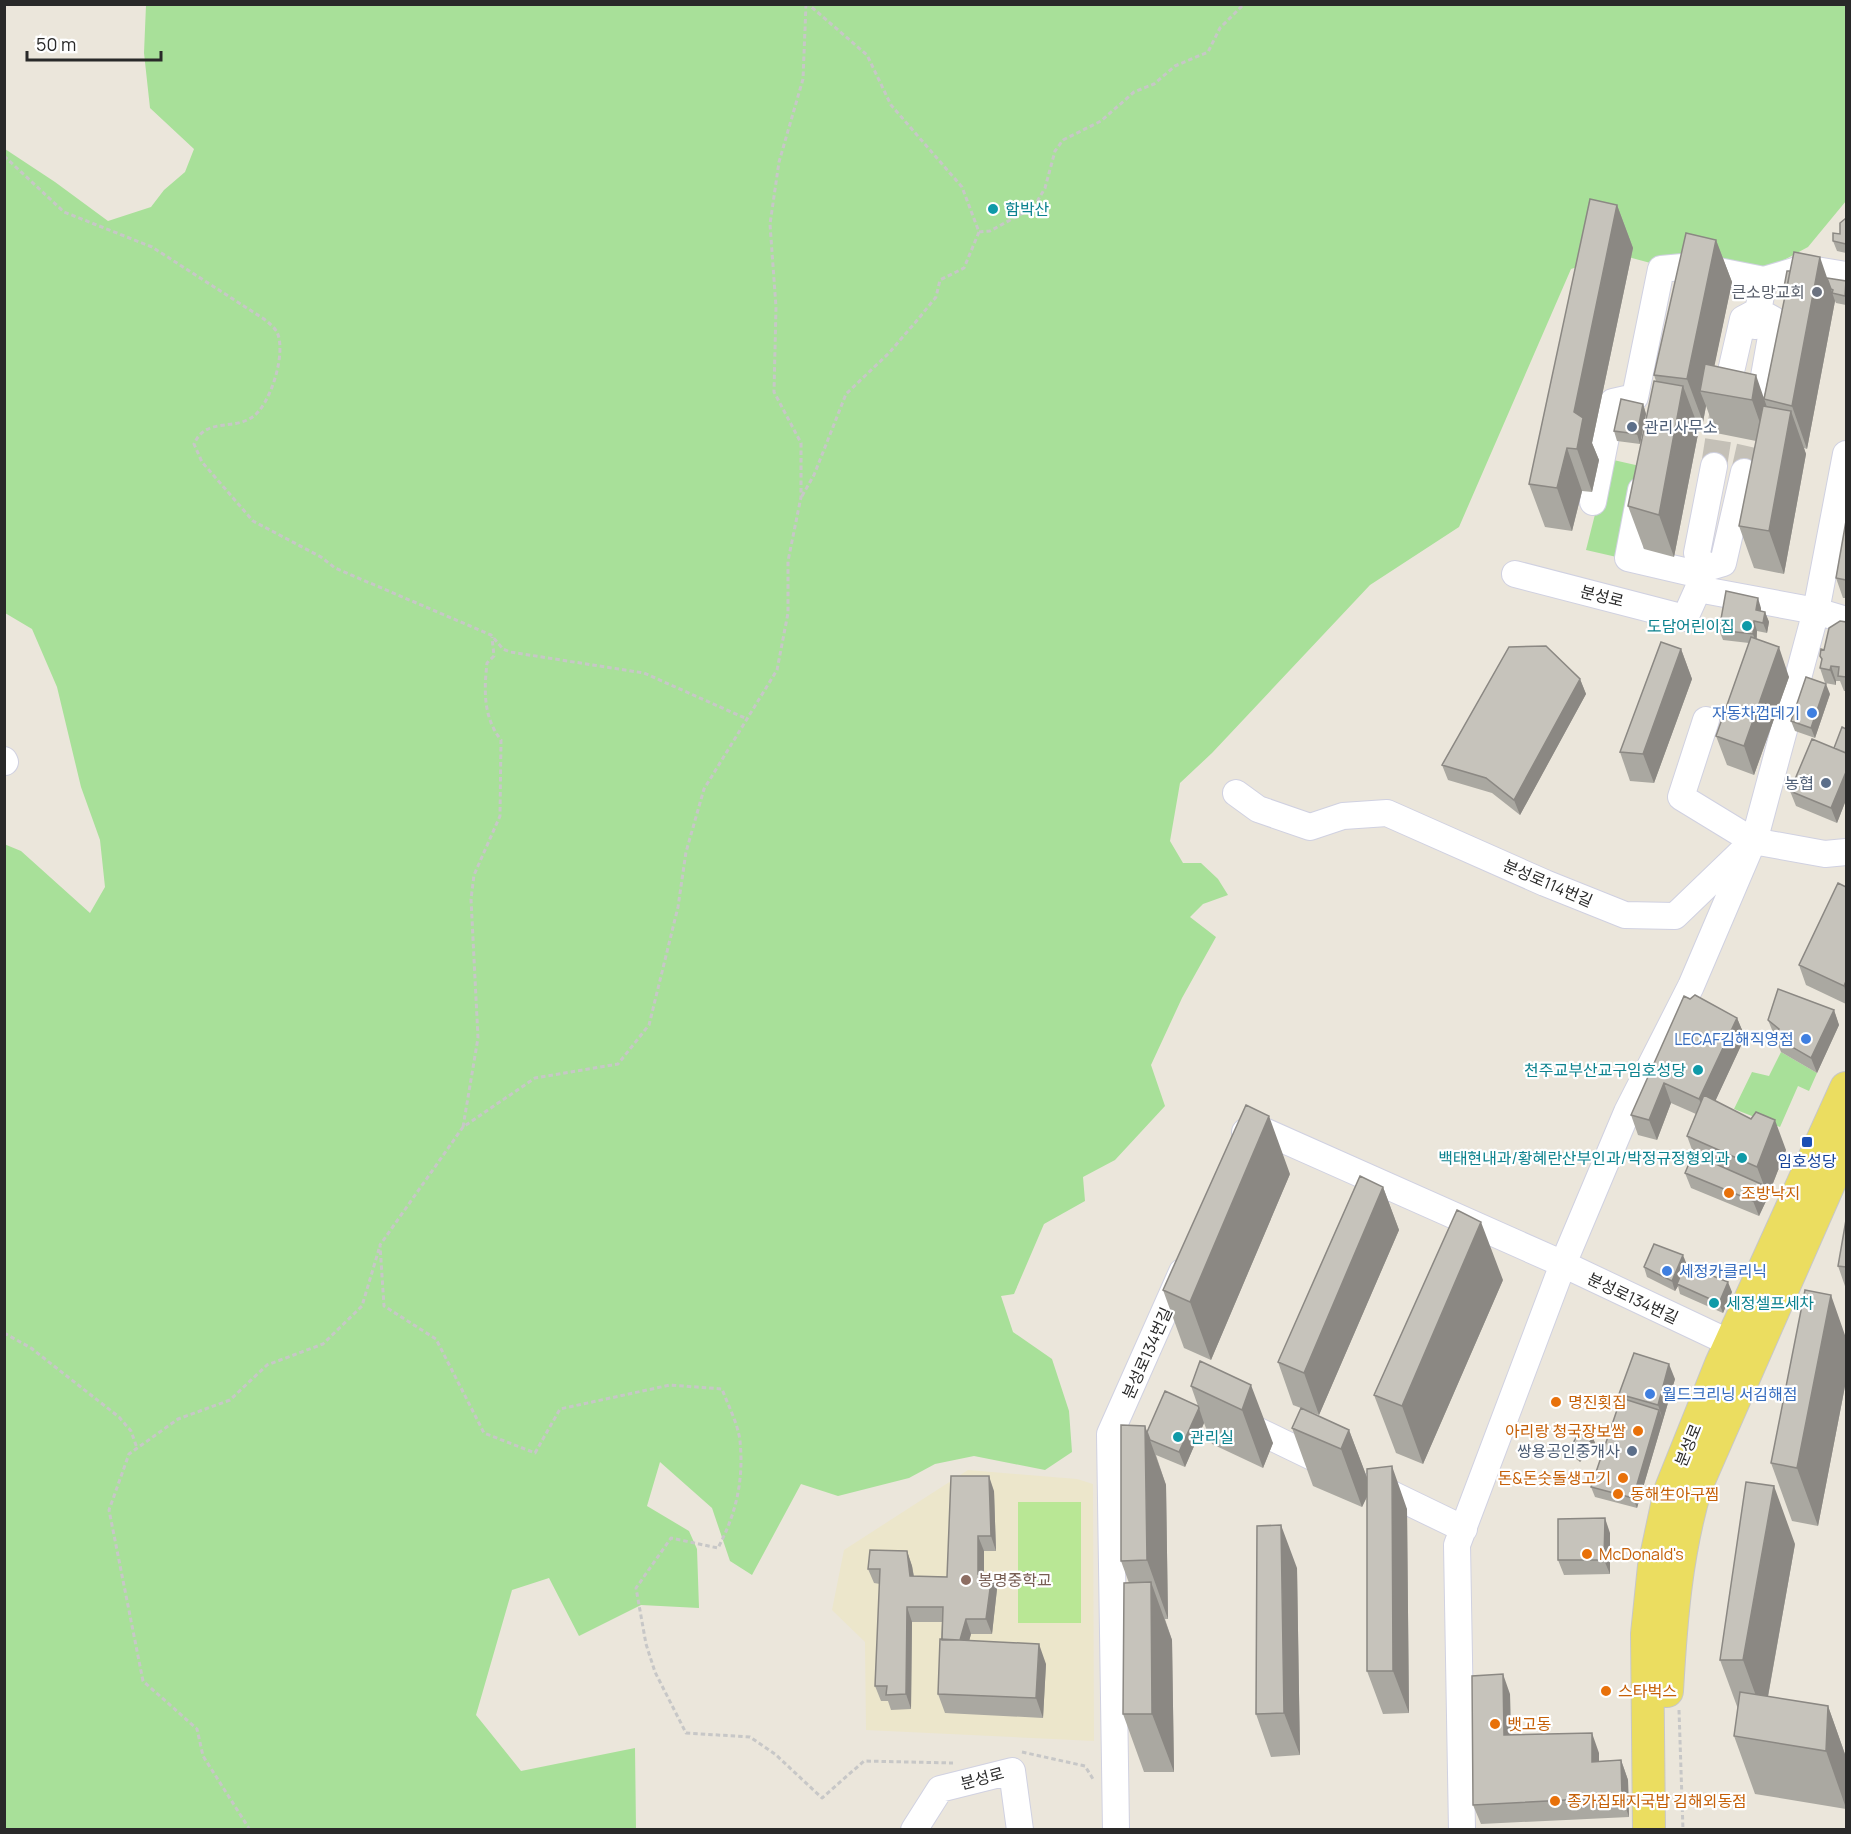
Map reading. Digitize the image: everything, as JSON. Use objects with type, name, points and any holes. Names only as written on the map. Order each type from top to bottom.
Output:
[{"type":"main road","name":"분성로","points":[[1649,1830],[1647,1634],[1656,1555],[1670,1491],[1730,1343],[1846,1088]]},
{"type":"main road","name":"분성로","points":[[1669,1830],[1665,1724],[1673,1589],[1682,1534],[1696,1487],[1717,1434],[1846,1145]]},
{"type":"street","points":[[1635,397],[1661,269],[1693,266],[1764,280],[1804,268],[1846,275]]},
{"type":"street","points":[[1665,357],[1682,268]]},
{"type":"street","points":[[1747,383],[1764,280]]},
{"type":"street","points":[[1724,403],[1743,319],[1758,311]]},
{"type":"street","points":[[1758,311],[1774,320],[1758,410]]},
{"type":"street","points":[[1635,397],[1655,417]]},
{"type":"street","points":[[1593,502],[1613,402],[1635,397]]},
{"type":"street","points":[[1462,1830],[1458,1545],[1563,1264],[1627,1112],[1691,986],[1747,837],[1816,611],[1846,454]]},
{"type":"street","points":[[1646,464],[1628,558],[1846,620]]},
{"type":"street","points":[[1701,578],[1697,553],[1713,466]]},
{"type":"street","points":[[1701,578],[1723,563],[1743,472]]},
{"type":"street","name":"분성로","points":[[1515,574],[1685,618],[1701,578]]},
{"type":"street","points":[[1706,720],[1682,797],[1747,837],[1825,854],[1846,852]]},
{"type":"street","points":[[1747,837],[1772,734]]},
{"type":"street","name":"분성로114번길","points":[[1236,793],[1258,809],[1310,827],[1343,816],[1387,813],[1545,883],[1625,915],[1675,916],[1747,837]]},
{"type":"street","name":"분성로134번길","points":[[1235,1154],[1245,1132],[1264,1131],[1563,1264],[1730,1343]]},
{"type":"street","name":"분성로134번길","points":[[1116,1830],[1110,1434],[1192,1251]]},
{"type":"street","points":[[1215,1410],[1464,1529]]},
{"type":"street","name":"분성로","points":[[914,1830],[940,1789],[1012,1771],[1020,1830]]},
{"type":"path","points":[[801,497],[813,475],[846,394],[888,353],[919,318],[936,297],[940,280],[964,268],[980,232],[962,187],[891,105],[867,55],[807,4]]},
{"type":"path","points":[[250,1830],[203,1756],[196,1729],[143,1681],[109,1510],[129,1454],[178,1419],[230,1400],[267,1365],[323,1344],[362,1306],[380,1245],[464,1127],[535,1078],[618,1064],[649,1025],[678,907],[686,852],[704,789],[777,670],[788,613],[788,561],[801,497],[801,443],[774,392],[776,307],[770,224],[779,162],[803,79],[807,4]]},
{"type":"path","points":[[980,232],[990,231],[1034,207],[1045,188],[1056,152],[1063,140],[1101,121],[1134,92],[1154,84],[1175,66],[1208,52],[1220,28],[1244,4]]},
{"type":"path","points":[[4,156],[64,212],[152,247],[264,319],[276,331],[279,345],[276,376],[257,413],[249,419],[211,427],[198,437],[194,444],[202,462],[245,513],[273,533],[321,557],[334,568],[492,635],[503,649],[510,652],[644,673],[747,719]]},
{"type":"path","points":[[464,1127],[478,1038],[471,910],[474,875],[500,816],[501,740],[494,731],[484,696],[487,663],[494,656],[492,635]]},
{"type":"path","points":[[380,1245],[384,1306],[436,1339],[484,1433],[535,1453],[560,1409],[670,1385],[722,1389],[740,1440],[739,1496],[732,1523],[718,1548],[671,1539],[636,1588],[646,1644],[655,1672],[686,1733],[750,1737],[775,1754],[822,1798],[864,1761],[964,1763]]},
{"type":"path","points":[[4,1333],[31,1348],[119,1417],[131,1431],[137,1448]]},
{"type":"path","points":[[1679,1700],[1683,1830]]},
{"type":"path","points":[[1016,1753],[1026,1751],[1084,1766],[1096,1784]]},
{"type":"shaded area","name":"봉명중학교","points":[[968,1470],[1077,1479],[1093,1484],[1094,1741],[866,1730],[865,1642],[832,1610],[844,1550]]},
{"type":"green space","points":[[146,5],[1846,5],[1846,201],[1808,247],[1736,286],[1617,254],[1571,269],[1459,527],[1370,585],[1212,753],[1180,783],[1170,841],[1183,863],[1201,863],[1218,879],[1228,895],[1203,904],[1190,917],[1216,937],[1182,998],[1151,1065],[1165,1106],[1115,1160],[1083,1177],[1085,1201],[1044,1224],[1014,1294],[1001,1296],[1013,1332],[1052,1359],[1069,1411],[1072,1452],[1045,1470],[974,1456],[935,1464],[909,1478],[838,1496],[801,1484],[752,1575],[730,1561],[712,1508],[660,1462],[647,1506],[689,1531],[697,1549],[699,1608],[641,1605],[579,1636],[549,1578],[512,1590],[476,1715],[521,1771],[635,1748],[636,1829],[5,1829],[4,844],[21,851],[90,913],[105,887],[100,840],[81,787],[57,687],[32,629],[5,613],[5,149],[108,221],[151,207],[164,190],[185,172],[194,149],[150,108],[144,53]]},
{"type":"green space","points":[[1609,459],[1640,466],[1621,558],[1586,550]]},
{"type":"green space","points":[[1781,1052],[1817,1073],[1809,1091],[1798,1086],[1780,1127],[1734,1109],[1752,1072],[1769,1076]]},
{"type":"green space","points":[[1018,1502],[1081,1502],[1081,1623],[1018,1623]]},
{"type":"building","points":[[1590,199],[1617,205],[1574,412],[1583,418],[1577,449],[1567,448],[1557,488],[1529,484]]},
{"type":"building","points":[[1846,218],[1846,244],[1833,241],[1833,233],[1840,234],[1840,223]]},
{"type":"building","points":[[1686,233],[1716,240],[1687,379],[1654,375]]},
{"type":"building","points":[[1794,252],[1820,257],[1792,406],[1764,399]]},
{"type":"building","points":[[1787,271],[1790,271],[1787,288],[1784,287]]},
{"type":"building","points":[[1827,278],[1846,281],[1845,296],[1832,293],[1833,290]]},
{"type":"building","points":[[1705,364],[1756,375],[1752,400],[1700,391]]},
{"type":"building","points":[[1654,381],[1683,386],[1659,515],[1628,506]]},
{"type":"building","points":[[1621,399],[1643,404],[1637,434],[1614,431]]},
{"type":"building","points":[[1763,406],[1791,411],[1769,531],[1739,526]]},
{"type":"building","points":[[1846,521],[1846,580],[1836,578]]},
{"type":"building","name":"도담어린이집","points":[[1726,591],[1758,598],[1756,610],[1765,612],[1763,623],[1754,621],[1753,634],[1719,630]]},
{"type":"building","points":[[1840,621],[1846,622],[1846,677],[1838,676],[1839,667],[1831,666],[1830,670],[1820,668],[1821,649],[1824,650],[1829,628]]},
{"type":"building","points":[[1751,637],[1779,647],[1744,746],[1716,736]]},
{"type":"building","points":[[1661,642],[1681,649],[1643,754],[1620,752]]},
{"type":"building","points":[[1546,646],[1580,679],[1514,800],[1486,778],[1442,765],[1509,647]]},
{"type":"building","points":[[1806,677],[1826,684],[1811,728],[1791,721]]},
{"type":"building","points":[[1842,727],[1846,729],[1846,753],[1834,748]]},
{"type":"building","name":"농협","points":[[1812,739],[1846,753],[1846,772],[1831,808],[1790,791]]},
{"type":"building","points":[[1838,883],[1846,887],[1846,981],[1844,986],[1799,965]]},
{"type":"building","name":"LECAF김해직영점","points":[[1778,989],[1834,1010],[1811,1058],[1775,1037],[1779,1029],[1768,1020]]},
{"type":"building","points":[[1695,995],[1737,1018],[1699,1099],[1664,1083],[1649,1120],[1631,1115],[1684,996],[1690,999]]},
{"type":"building","points":[[1704,1095],[1751,1119],[1756,1112],[1775,1120],[1757,1167],[1687,1136]]},
{"type":"building","points":[[1246,1105],[1269,1116],[1190,1302],[1163,1290]]},
{"type":"building","points":[[1693,1154],[1761,1184],[1753,1201],[1685,1173]]},
{"type":"building","points":[[1360,1176],[1383,1187],[1304,1373],[1278,1362]]},
{"type":"building","points":[[1457,1210],[1481,1222],[1402,1406],[1374,1395]]},
{"type":"building","points":[[1846,1220],[1846,1267],[1838,1266]]},
{"type":"building","points":[[1654,1244],[1683,1255],[1672,1281],[1644,1267]]},
{"type":"building","points":[[1685,1265],[1728,1282],[1719,1303],[1677,1284]]},
{"type":"building","points":[[1805,1290],[1831,1295],[1797,1468],[1771,1463]]},
{"type":"building","points":[[1634,1353],[1669,1364],[1658,1405],[1619,1394]]},
{"type":"building","points":[[1200,1361],[1251,1385],[1242,1410],[1191,1386]]},
{"type":"building","points":[[1165,1391],[1199,1408],[1179,1452],[1150,1440],[1147,1432]]},
{"type":"building","points":[[1621,1398],[1659,1410],[1633,1498],[1591,1487]]},
{"type":"building","points":[[1301,1408],[1349,1430],[1341,1449],[1292,1428]]},
{"type":"building","points":[[1121,1425],[1145,1426],[1147,1560],[1121,1561]]},
{"type":"building","points":[[1586,1433],[1593,1438],[1578,1457],[1569,1450],[1577,1436]]},
{"type":"building","points":[[1392,1466],[1393,1671],[1367,1671],[1367,1469]]},
{"type":"building","points":[[951,1476],[989,1476],[991,1536],[978,1536],[978,1574],[992,1574],[986,1619],[966,1619],[960,1640],[942,1640],[943,1607],[907,1607],[906,1694],[886,1695],[887,1686],[875,1686],[880,1569],[868,1569],[870,1550],[907,1551],[910,1576],[947,1577]]},
{"type":"building","points":[[1746,1482],[1774,1486],[1743,1660],[1720,1660]]},
{"type":"building","points":[[1605,1518],[1604,1560],[1558,1560],[1558,1519]]},
{"type":"building","points":[[1281,1525],[1284,1713],[1256,1714],[1257,1526]]},
{"type":"building","points":[[1151,1582],[1152,1714],[1123,1714],[1124,1583]]},
{"type":"building","points":[[940,1639],[1039,1644],[1036,1698],[938,1694]]},
{"type":"building","points":[[1503,1674],[1504,1735],[1592,1733],[1592,1762],[1621,1760],[1622,1797],[1473,1805],[1472,1676]]},
{"type":"building","points":[[1740,1692],[1828,1706],[1826,1751],[1734,1736]]},
{"type":"tunnel","points":[[1714,466],[1724,403]]},
{"type":"tunnel","points":[[1744,472],[1758,410]]},
{"type":"place","name":"함박산","points":[[993,209]]},
{"type":"place","name":"큰소망교회","points":[[1817,292]]},
{"type":"place","name":"관리사무소","points":[[1632,427]]},
{"type":"place","name":"도담어린이집","points":[[1747,626]]},
{"type":"place","name":"자동차껍데기","points":[[1812,713]]},
{"type":"place","name":"농협","points":[[1826,783]]},
{"type":"place","name":"LECAF김해직영점","points":[[1806,1039]]},
{"type":"place","name":"천주교부산교구임호성당","points":[[1698,1070]]},
{"type":"place","name":"임호성당","points":[[1807,1142]]},
{"type":"place","name":"백태현내과/황혜란산부인과/박정규정형외과","points":[[1742,1158]]},
{"type":"place","name":"조방낙지","points":[[1729,1193]]},
{"type":"place","name":"세정카클리닉","points":[[1667,1271]]},
{"type":"place","name":"세정셀프세차","points":[[1714,1303]]},
{"type":"place","name":"월드크리닝 서김해점","points":[[1650,1394]]},
{"type":"place","name":"명진횟집","points":[[1556,1402]]},
{"type":"place","name":"아리랑 청국장보쌈","points":[[1638,1431]]},
{"type":"place","name":"관리실","points":[[1178,1437]]},
{"type":"place","name":"쌍용공인중개사","points":[[1632,1451]]},
{"type":"place","name":"돈&돈숫돌생고기","points":[[1623,1478]]},
{"type":"place","name":"동해生아구찜","points":[[1618,1494]]},
{"type":"place","name":"McDonald's","points":[[1587,1554]]},
{"type":"place","name":"봉명중학교","points":[[966,1580]]},
{"type":"place","name":"스타벅스","points":[[1606,1691]]},
{"type":"place","name":"뱃고동","points":[[1495,1724]]},
{"type":"place","name":"종가집돼지국밥 김해외동점","points":[[1555,1801]]}]
